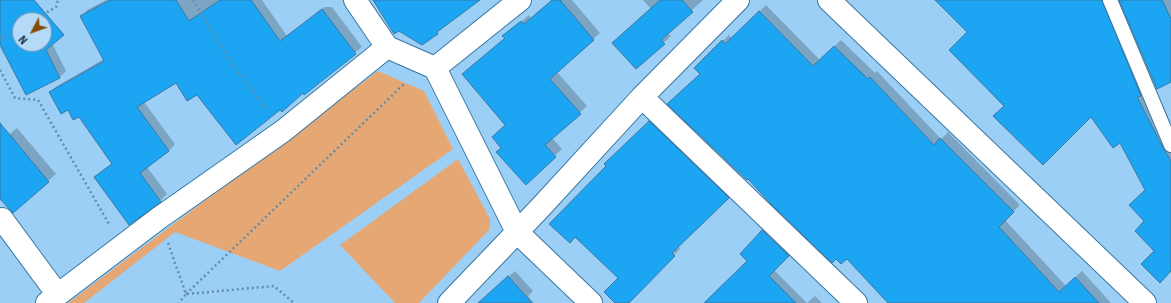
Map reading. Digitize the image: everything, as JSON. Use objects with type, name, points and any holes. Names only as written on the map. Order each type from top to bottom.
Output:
[{"type":"street","points":[[356,0],[387,47],[435,68],[517,232],[591,303]]},
{"type":"street","points":[[435,68],[520,0]]},
{"type":"street","points":[[449,303],[642,97],[738,0]]},
{"type":"street","points":[[829,0],[1145,303]]},
{"type":"street","points":[[0,221],[2,219],[52,299],[159,218],[283,131],[387,47]]},
{"type":"street","points":[[642,97],[856,303]]},
{"type":"lane","points":[[1110,0],[1171,145]]},
{"type":"path","points":[[48,12],[56,7],[58,0]]},
{"type":"path","points":[[193,0],[232,64],[283,131]]},
{"type":"path","points":[[0,40],[12,33]]},
{"type":"path","points":[[0,70],[15,98],[38,100],[122,247]]},
{"type":"path","points":[[179,303],[186,294],[408,79]]},
{"type":"path","points":[[159,218],[186,294]]},
{"type":"path","points":[[186,294],[274,286],[294,303]]},
{"type":"shaded area","points":[[378,71],[424,91],[453,149],[280,271],[175,232],[84,303],[68,303]]},
{"type":"shaded area","points":[[458,159],[490,219],[489,230],[419,303],[395,303],[340,245]]},
{"type":"building","points":[[0,0],[34,0],[44,12],[12,12],[12,52],[47,52],[60,78],[26,95],[0,45]]},
{"type":"building","points":[[110,0],[176,0],[189,21],[220,0],[251,0],[280,41],[322,9],[356,54],[304,95],[303,93],[282,112],[280,110],[236,145],[197,95],[187,101],[176,83],[137,107],[169,151],[140,173],[161,202],[129,225],[94,177],[112,164],[79,117],[73,120],[68,110],[61,114],[49,92],[104,61],[80,16]]},
{"type":"building","points":[[373,0],[480,0],[422,45],[399,31],[394,34]]},
{"type":"building","points":[[552,0],[560,0],[594,40],[550,79],[581,114],[545,145],[556,157],[526,185],[496,152],[501,148],[492,137],[505,125],[462,74],[505,38],[502,36],[521,21],[524,24]]},
{"type":"building","points":[[660,0],[682,0],[693,12],[661,40],[665,44],[636,69],[612,43]]},
{"type":"building","points":[[935,0],[1102,0],[1141,96],[1137,97],[1171,161],[1171,271],[1160,283],[1141,264],[1154,251],[1135,231],[1144,221],[1129,205],[1145,190],[1120,143],[1113,148],[1091,117],[1043,165],[993,116],[1004,106],[949,50],[967,32]]},
{"type":"building","points":[[1119,0],[1162,0],[1171,19],[1171,82],[1157,89]]},
{"type":"building","points":[[759,11],[813,66],[834,46],[868,79],[870,77],[934,145],[940,138],[1014,212],[999,227],[1059,292],[1075,277],[1099,303],[888,303],[847,259],[841,264],[836,259],[832,263],[772,205],[748,179],[747,180],[667,104],[700,74],[694,68],[722,40],[725,44]]},
{"type":"building","points":[[52,21],[64,35],[52,45]]},
{"type":"building","points":[[649,121],[729,198],[672,253],[675,256],[629,303],[615,303],[604,292],[618,278],[575,237],[570,243],[549,224],[606,166],[604,164]]},
{"type":"building","points":[[0,123],[49,182],[13,213],[0,199]]},
{"type":"building","points":[[762,230],[789,256],[769,276],[796,303],[704,303],[747,261],[740,254]]},
{"type":"building","points":[[508,276],[532,303],[478,303]]}]
